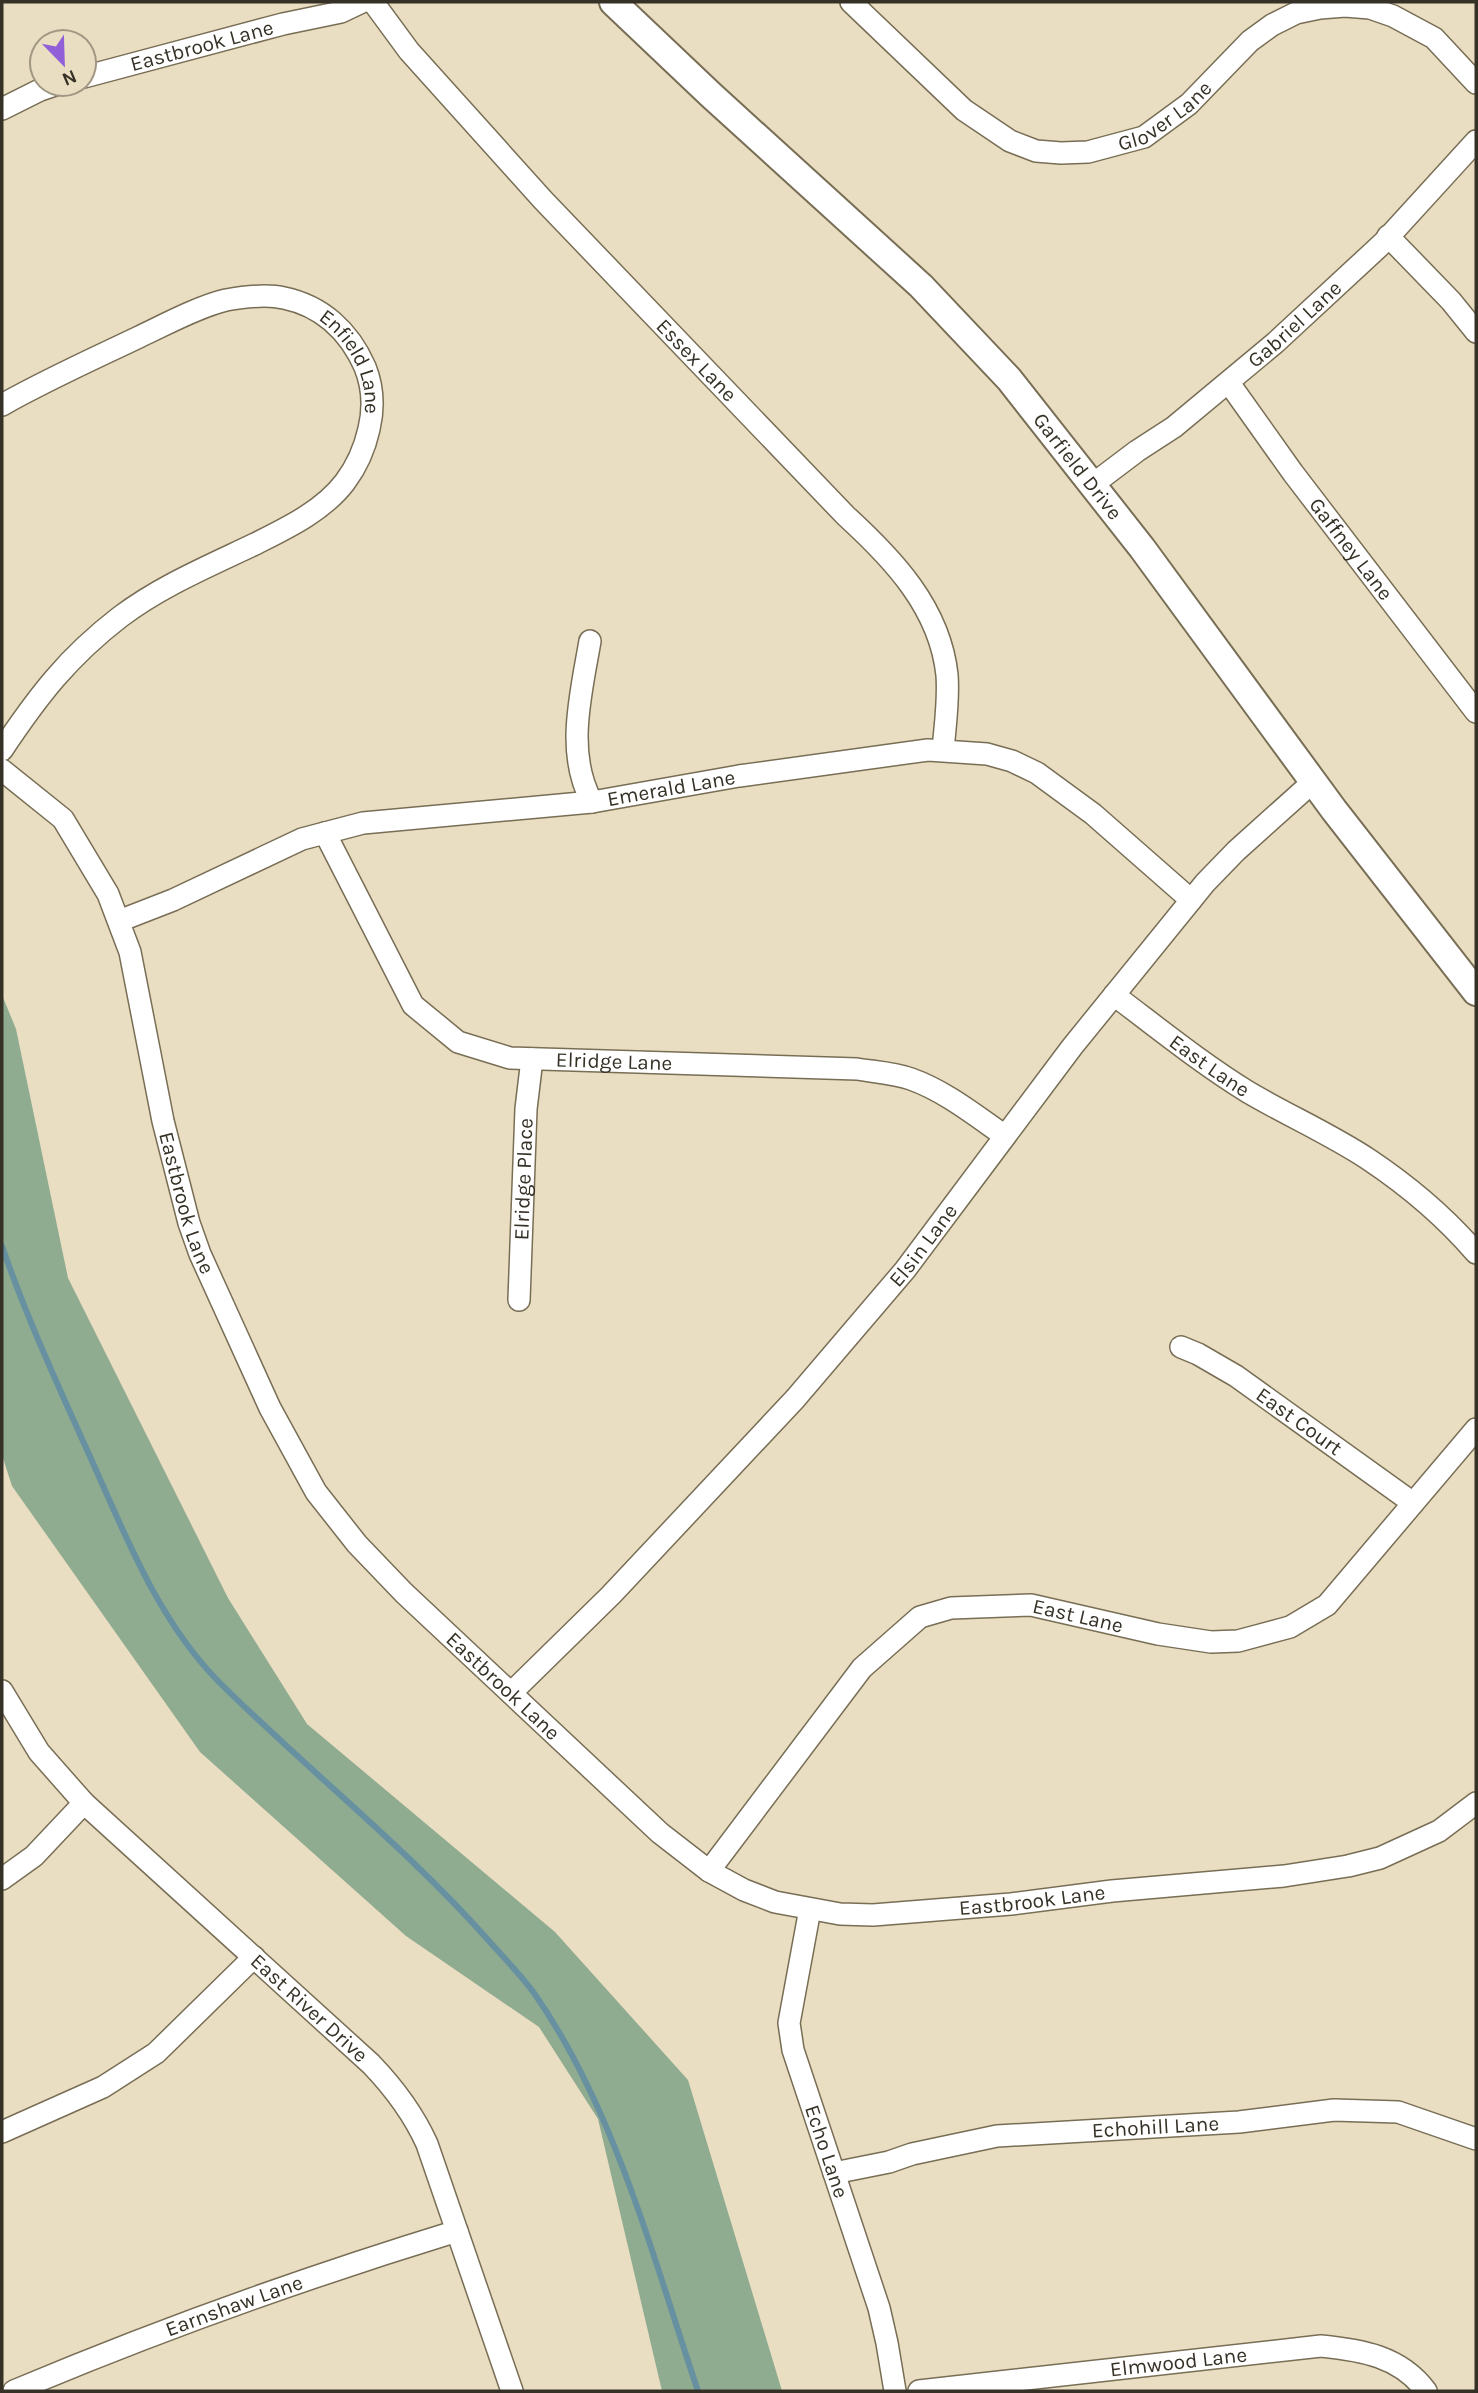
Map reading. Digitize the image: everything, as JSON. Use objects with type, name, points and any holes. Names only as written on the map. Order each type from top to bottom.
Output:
[{"type":"street","name":"Eastbrook Lane","points":[[98,73],[283,24],[341,12],[362,2]]},
{"type":"street","name":"Essex Lane","points":[[373,2],[409,51],[543,200],[910,583],[931,620],[943,654],[947,676],[943,750]]},
{"type":"street","name":"Garfield Drive","points":[[612,2],[921,286],[1009,379],[1142,548],[1314,781],[1476,992]]},
{"type":"street","name":"Glover Lane","points":[[851,2],[964,110],[1010,141],[1036,150],[1088,152],[1144,137],[1189,104],[1250,41],[1272,25],[1296,13],[1320,8],[1370,8],[1393,16],[1434,38],[1476,83]]},
{"type":"street","points":[[2,109],[28,96]]},
{"type":"street","name":"Gabriel Lane","points":[[1092,485],[1137,450],[1174,427],[1229,383],[1328,295],[1383,243],[1476,141]]},
{"type":"street","points":[[1388,236],[1451,301],[1476,332]]},
{"type":"street","name":"Enfield Lane","points":[[2,405],[34,387],[174,321],[225,300],[276,296],[300,301],[321,312],[339,327],[354,346],[372,389],[372,414],[363,449],[346,481],[330,498],[290,527],[168,586],[120,617],[78,651],[47,685],[2,750]]},
{"type":"street","name":"Gaffney Lane","points":[[1229,383],[1293,472],[1476,712]]},
{"type":"street","points":[[590,641],[579,708],[577,756],[583,786],[592,802]]},
{"type":"street","name":"Emerald Lane","points":[[119,922],[173,900],[302,839],[363,823],[592,802],[739,776],[866,760],[897,753],[943,750],[987,754],[1012,761],[1037,773],[1093,814],[1192,900]]},
{"type":"street","name":"Eastbrook Lane","points":[[2,771],[63,819],[103,884],[119,922],[135,974],[163,1121],[189,1223],[214,1286],[284,1436],[316,1492],[357,1544],[404,1593],[660,1833],[709,1871],[744,1890],[775,1902],[810,1909],[840,1914],[873,1915],[941,1910],[1297,1874],[1348,1866],[1380,1858],[1439,1831],[1475,1808]]},
{"type":"street","name":"Elsin Lane","points":[[512,1693],[611,1595],[795,1399],[905,1270],[1072,1047],[1205,883],[1236,851],[1314,781]]},
{"type":"street","name":"Elridge Lane","points":[[325,833],[413,1005],[458,1042],[510,1058],[857,1069],[886,1073],[912,1079],[955,1102],[1005,1136]]},
{"type":"street","name":"East Lane","points":[[1114,995],[1237,1085],[1338,1141],[1396,1179],[1444,1221],[1476,1254]]},
{"type":"street","name":"Elridge Place","points":[[519,1300],[526,1109],[532,1059]]},
{"type":"street","name":"East Court","points":[[1181,1347],[1236,1376],[1413,1503]]},
{"type":"street","name":"East Lane","points":[[709,1871],[862,1668],[920,1617],[951,1608],[1031,1605],[1185,1640],[1211,1642],[1238,1641],[1290,1627],[1327,1605],[1476,1429]]},
{"type":"street","name":"East River Drive","points":[[2,1691],[39,1752],[84,1802],[371,2064],[396,2090],[415,2117],[428,2144],[512,2391]]},
{"type":"street","points":[[2,1880],[34,1856],[84,1802]]},
{"type":"street","name":"Echo Lane","points":[[810,1909],[789,2023],[801,2077],[879,2308],[895,2391]]},
{"type":"street","points":[[2,2132],[103,2087],[156,2053],[254,1957]]},
{"type":"street","name":"Echohill Lane","points":[[834,2173],[997,2136],[1239,2122],[1334,2110],[1398,2112],[1476,2139]]},
{"type":"street","name":"Earnshaw Lane","points":[[14,2391],[104,2353],[260,2296],[457,2231]]},
{"type":"street","name":"Elmwood Lane","points":[[919,2391],[1321,2346],[1378,2355],[1403,2370],[1426,2391]]},
{"type":"green space","points":[[2,995],[16,1029],[68,1278],[228,1598],[307,1724],[555,1932],[688,2080],[782,2391],[662,2391],[598,2119],[539,2027],[406,1936],[200,1752],[12,1486],[2,1455]]},
{"type":"waterway","points":[[2,1246],[44,1354],[118,1519],[145,1576],[177,1631],[217,1680],[457,1906],[529,1986],[562,2038],[610,2135],[630,2186],[698,2391]]}]
